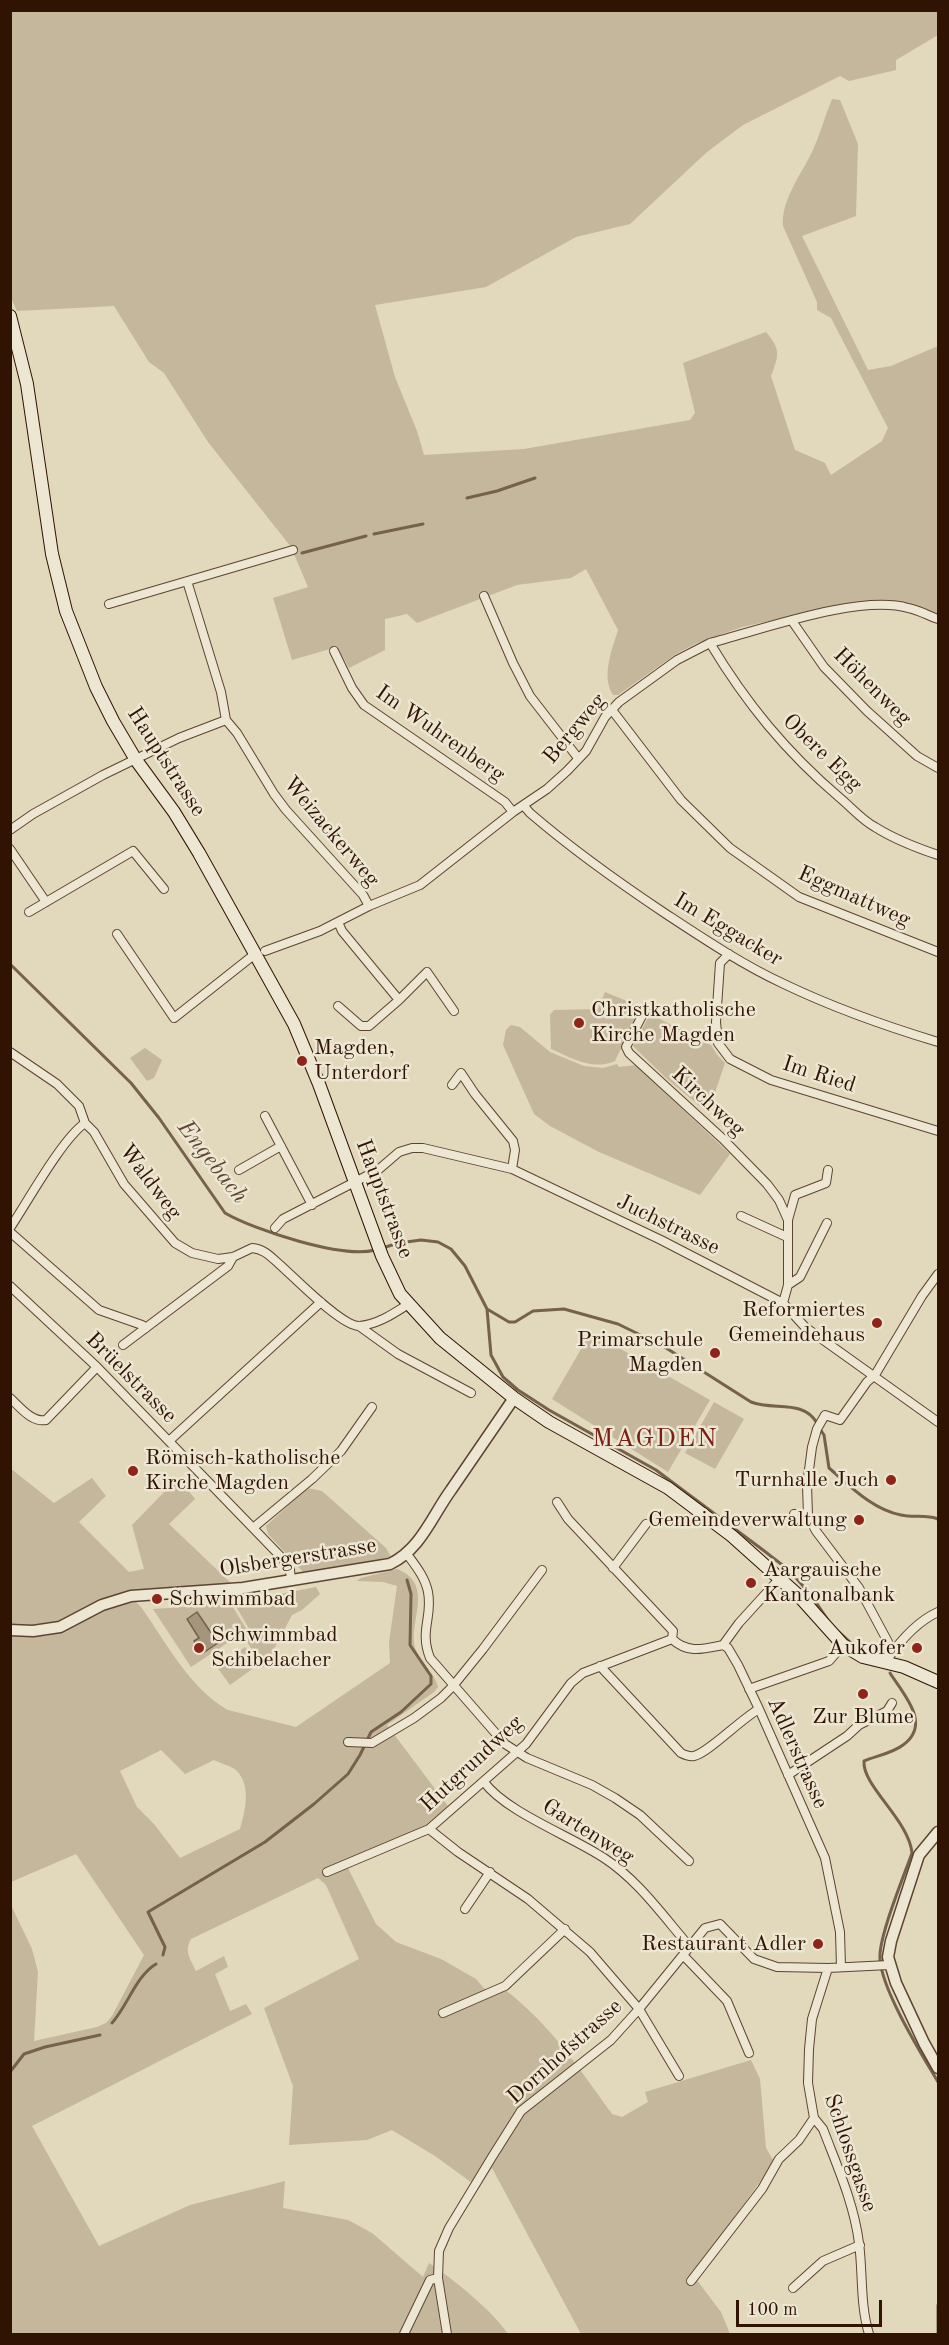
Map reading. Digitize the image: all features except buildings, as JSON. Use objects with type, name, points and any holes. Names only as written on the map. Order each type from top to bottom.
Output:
[{"type":"main road","name":"Hauptstrasse","points":[[10,316],[27,384],[52,554],[66,611],[96,687],[136,760],[174,812],[260,953],[304,1045],[382,1256],[394,1284],[407,1305],[440,1338],[514,1398],[549,1422],[668,1488],[732,1536],[780,1578],[843,1645],[863,1657],[918,1672],[939,1682]]},
{"type":"street","points":[[109,604],[293,550]]},
{"type":"street","name":"Weizackerweg","points":[[187,581],[221,692],[226,720],[237,733],[280,802],[363,895],[369,906]]},
{"type":"street","points":[[484,596],[530,696],[578,759]]},
{"type":"street","name":"Bergweg","points":[[117,934],[174,1018],[260,953],[338,922],[369,906],[420,885],[513,812],[547,789],[586,751],[605,717],[619,702],[677,660],[710,643],[850,607],[888,605],[908,607],[939,619]]},
{"type":"street","name":"Höhenweg","points":[[792,621],[824,668],[917,756],[939,768]]},
{"type":"street","name":"Obere Egg","points":[[710,643],[733,681],[776,737],[818,780],[874,827],[939,855]]},
{"type":"street","name":"Im Wuhrenberg","points":[[334,651],[352,688],[364,705],[505,802],[513,812]]},
{"type":"street","name":"Eggmattweg","points":[[612,710],[681,800],[730,848],[799,897],[939,952]]},
{"type":"street","points":[[10,830],[103,775],[179,738],[226,720]]},
{"type":"street","name":"Im Eggacker","points":[[524,806],[591,864],[729,954],[782,984],[868,1020],[939,1042]]},
{"type":"street","points":[[10,849],[46,902]]},
{"type":"street","points":[[29,912],[133,851],[164,889]]},
{"type":"street","points":[[338,922],[399,1000]]},
{"type":"street","name":"Im Ried","points":[[729,954],[720,963],[716,1022],[718,1043],[730,1059],[771,1080],[939,1131]]},
{"type":"street","points":[[338,1006],[361,1026],[366,1027],[399,1000],[427,972],[454,1011]]},
{"type":"street","name":"Kirchweg","points":[[646,1008],[626,1047],[629,1053],[723,1139],[767,1184],[780,1200],[788,1220]]},
{"type":"street","name":"Waldweg","points":[[10,1052],[57,1084],[79,1106],[86,1123],[94,1132],[124,1184],[175,1243],[202,1257],[219,1259],[233,1257],[252,1248],[265,1251],[347,1323],[359,1326],[398,1354],[471,1393]]},
{"type":"street","points":[[452,1085],[461,1073],[513,1142],[515,1150],[512,1169]]},
{"type":"street","points":[[265,1116],[312,1205]]},
{"type":"street","points":[[86,1123],[77,1128],[10,1230],[99,1310],[146,1328]]},
{"type":"street","points":[[239,1170],[281,1146]]},
{"type":"street","name":"Juchstrasse","points":[[275,1228],[282,1219],[355,1183],[378,1170],[399,1152],[412,1148],[423,1148],[512,1169],[661,1240],[783,1303],[805,1327],[939,1422]]},
{"type":"street","name":"Kirchweg","points":[[783,1303],[788,1285],[788,1220],[795,1195],[826,1183],[828,1170]]},
{"type":"street","points":[[741,1216],[787,1238]]},
{"type":"street","name":"Kirchweg","points":[[788,1285],[800,1277],[827,1223]]},
{"type":"street","points":[[123,1345],[228,1266],[233,1257]]},
{"type":"street","points":[[885,1663],[888,1642],[859,1588],[816,1531],[808,1516],[807,1485],[812,1447],[817,1429],[825,1415],[840,1420],[845,1415],[867,1382],[875,1375],[922,1296],[939,1274]]},
{"type":"street","name":"Brüelstrasse","points":[[10,1286],[96,1366],[254,1528],[283,1559],[290,1570],[291,1580]]},
{"type":"street","points":[[169,1441],[321,1302]]},
{"type":"street","points":[[359,1326],[385,1318],[407,1305]]},
{"type":"street","points":[[10,1398],[29,1415],[40,1421],[46,1420],[96,1366]]},
{"type":"street","name":"Olsbergerstrasse","points":[[10,1630],[33,1631],[60,1626],[102,1605],[131,1596],[243,1588],[390,1564],[407,1554],[421,1538],[449,1492],[514,1398]]},
{"type":"street","points":[[254,1528],[341,1451],[372,1407]]},
{"type":"street","points":[[557,1502],[568,1519],[673,1631],[672,1639],[679,1645],[698,1651],[723,1645],[739,1623],[780,1578]]},
{"type":"street","points":[[794,1514],[808,1516]]},
{"type":"street","points":[[613,1568],[646,1524]]},
{"type":"street","points":[[407,1554],[424,1579],[428,1590],[429,1605],[424,1644],[430,1658],[505,1743],[527,1758],[592,1785],[615,1798],[640,1815],[688,1861]]},
{"type":"street","points":[[348,1742],[372,1743],[414,1718],[453,1686],[542,1570]]},
{"type":"street","points":[[885,1663],[900,1641],[925,1619],[939,1612]]},
{"type":"street","name":"Hutgrundweg","points":[[327,1872],[429,1829],[526,1744],[571,1683],[583,1673],[672,1639]]},
{"type":"street","name":"Adlerstrasse","points":[[723,1645],[728,1648],[759,1709],[825,1858],[840,1932],[841,1966]]},
{"type":"street","points":[[749,1689],[829,1660],[843,1645]]},
{"type":"street","points":[[600,1666],[681,1753],[691,1757],[701,1754],[746,1716],[759,1709]]},
{"type":"street","points":[[788,1775],[847,1736],[859,1725],[887,1711],[891,1703]]},
{"type":"street","name":"Gartenweg","points":[[484,1782],[520,1811],[604,1858],[631,1879],[690,1947]]},
{"type":"street","points":[[429,1829],[565,1929],[590,1952],[639,2009],[679,2076]]},
{"type":"street","points":[[939,1832],[919,1855],[891,1941],[887,1966],[924,2043],[939,2068]]},
{"type":"street","points":[[465,1909],[490,1872]]},
{"type":"street","name":"Dornhofstrasse","points":[[447,2334],[438,2278],[439,2251],[449,2228],[521,2111],[611,2040],[705,1928],[720,1924],[754,1959],[777,1967],[887,1966]]},
{"type":"street","points":[[443,2013],[505,1986],[565,1929]]},
{"type":"street","points":[[683,1955],[727,2001],[749,2053]]},
{"type":"street","name":"Schlossgasse","points":[[828,1968],[812,2019],[808,2049],[808,2083],[814,2118],[823,2128],[853,2210],[860,2245],[862,2288],[870,2334]]},
{"type":"street","points":[[691,2281],[762,2188],[779,2158],[799,2140],[814,2118]]},
{"type":"street","points":[[793,2288],[823,2260],[860,2245]]},
{"type":"street","points":[[404,2334],[430,2280],[438,2278]]},
{"type":"shaded area","points":[[10,11],[938,11],[938,35],[896,60],[896,70],[849,81],[840,76],[743,125],[707,152],[630,224],[576,237],[486,287],[375,305],[395,377],[417,431],[424,455],[524,449],[690,420],[695,413],[683,363],[766,332],[776,348],[777,358],[771,376],[795,450],[825,463],[831,475],[882,441],[888,428],[831,318],[817,310],[817,302],[783,226],[788,197],[815,146],[832,99],[840,100],[858,144],[856,216],[802,236],[868,370],[891,366],[938,346],[938,616],[905,604],[788,617],[742,627],[695,644],[676,654],[618,695],[613,695],[608,680],[608,671],[618,630],[586,569],[571,578],[517,585],[417,623],[407,614],[385,619],[385,650],[349,668],[337,647],[292,660],[273,598],[308,587],[291,547],[208,442],[164,373],[149,362],[114,306],[17,311],[10,296]]},
{"type":"shaded area","points":[[605,992],[641,1007],[615,1061],[607,1064],[590,1064],[551,1049],[550,1015],[554,1010],[598,1009]]},
{"type":"shaded area","points":[[650,1014],[711,1045],[725,1063],[708,1113],[666,1078],[633,1046]]},
{"type":"shaded area","points":[[511,1025],[520,1027],[550,1052],[584,1066],[603,1068],[617,1064],[619,1067],[636,1065],[730,1154],[700,1195],[599,1152],[550,1126],[534,1114],[503,1045],[506,1030]]},
{"type":"shaded area","points":[[145,1048],[162,1060],[154,1078],[147,1081],[130,1058]]},
{"type":"shaded area","points":[[591,1332],[710,1400],[668,1472],[552,1399]]},
{"type":"shaded area","points":[[714,1402],[744,1419],[715,1469],[685,1453]]},
{"type":"shaded area","points":[[10,1468],[54,1503],[92,1478],[106,1496],[79,1522],[129,1572],[144,1569],[132,1525],[178,1478],[195,1499],[169,1524],[233,1585],[117,1594],[51,1624],[36,1626],[11,1624]]},
{"type":"shaded area","points":[[307,1488],[322,1491],[386,1548],[391,1557],[304,1573],[268,1534],[266,1526]]},
{"type":"shaded area","points":[[397,1569],[409,1576],[415,1585],[418,1595],[414,1629],[416,1650],[438,1687],[387,1725],[448,1806],[423,1827],[347,1866],[376,1924],[396,1942],[441,1959],[476,1979],[490,1995],[504,1989],[550,2032],[612,2114],[622,2117],[648,2102],[645,2092],[751,2060],[760,2079],[766,2148],[773,2160],[767,2172],[715,2244],[713,2260],[696,2279],[721,2312],[730,2334],[581,2334],[492,2168],[479,2188],[435,2156],[392,2130],[367,2140],[289,2145],[293,2086],[264,2008],[359,1959],[326,1885],[318,1878],[191,1939],[188,1951],[196,1971],[224,1956],[228,1967],[215,1974],[230,2011],[246,2004],[252,2014],[32,2126],[99,2246],[190,2205],[285,2181],[283,2208],[348,2220],[372,2233],[423,2277],[429,2263],[472,2296],[493,2315],[508,2334],[11,2334],[10,1903],[32,1949],[38,1972],[34,2041],[106,2023],[112,2016],[144,1955],[76,1854],[11,1882],[11,1634],[47,1636],[114,1606],[135,1601],[190,1677],[214,1701],[228,1710],[296,1727],[390,1663],[389,1642],[397,1586],[383,1582],[357,1581]],"holes":[[[161,1750],[185,1774],[214,1760],[231,1767],[241,1776],[246,1799],[240,1829],[180,1858],[154,1824],[137,1807],[120,1771]]]},
{"type":"shaded area","points":[[316,1587],[320,1594],[302,1610],[292,1615],[264,1668],[247,1642],[251,1632],[234,1603]]},
{"type":"shaded area","name":"Schwimmbad Schibelacher","points":[[231,1604],[247,1630],[191,1667],[153,1609]]},
{"type":"shaded area","points":[[197,1612],[218,1643],[203,1653],[201,1650],[198,1652],[193,1646],[196,1644],[194,1641],[199,1638],[187,1619]]},
{"type":"shaded area","points":[[245,1647],[258,1665],[230,1685],[217,1667]]},
{"type":"waterway","points":[[467,498],[535,478]]},
{"type":"waterway","points":[[374,534],[423,524]]},
{"type":"waterway","points":[[302,553],[366,536]]},
{"type":"waterway","name":"Engebach","points":[[10,964],[131,1083],[159,1118],[225,1213],[277,1235],[321,1247],[361,1252],[375,1250]]},
{"type":"waterway","points":[[382,1248],[421,1240],[438,1242],[451,1249],[465,1266],[487,1309],[491,1355],[503,1377],[518,1390],[549,1410],[656,1470],[763,1550],[790,1571],[811,1595],[828,1620]]},
{"type":"waterway","points":[[487,1309],[509,1322],[515,1322],[533,1311],[564,1309],[618,1324],[663,1346],[751,1402],[796,1408],[804,1411],[817,1423]]},
{"type":"waterway","points":[[820,1429],[824,1435],[829,1468],[871,1503],[906,1516],[938,1519]]},
{"type":"waterway","points":[[163,1955],[165,1947],[148,1912],[265,1842],[314,1804],[348,1774],[371,1732],[401,1712],[431,1684],[431,1676],[410,1645],[411,1594],[407,1580]]},
{"type":"waterway","points":[[839,1632],[850,1642],[866,1651]]},
{"type":"waterway","points":[[890,1673],[913,1709],[915,1728],[911,1737],[899,1748],[864,1761],[865,1771],[903,1828],[912,1853],[887,1922],[880,1949],[880,1959],[882,1972],[895,2004],[938,2082]]},
{"type":"waterway","points":[[112,2023],[143,1976],[156,1964]]},
{"type":"waterway","points":[[10,2072],[24,2054],[100,2035]]},
{"type":"waterway","points":[[938,2305],[938,2334]]},
{"type":"place","name":"Christkatholische Kirche Magden","points":[[579,1023]]},
{"type":"place","name":"Magden, Unterdorf","points":[[302,1061]]},
{"type":"place","name":"Reformiertes Gemeindehaus","points":[[877,1323]]},
{"type":"place","name":"Primarschule Magden","points":[[715,1353]]},
{"type":"place","name":"Römisch-katholische Kirche Magden","points":[[133,1471]]},
{"type":"place","name":"Turnhalle Juch","points":[[891,1480]]},
{"type":"place","name":"Gemeindeverwaltung","points":[[859,1520]]},
{"type":"place","name":"Aargauische Kantonalbank","points":[[751,1583]]},
{"type":"place","name":"Schwimmbad","points":[[157,1599]]},
{"type":"place","name":"Schwimmbad Schibelacher","points":[[199,1648]]},
{"type":"place","name":"Aukofer","points":[[917,1648]]},
{"type":"place","name":"Zur Blume","points":[[863,1694]]},
{"type":"place","name":"Restaurant Adler","points":[[818,1944]]},
{"type":"district","name":"MAGDEN","points":[[655,1439]]}]
